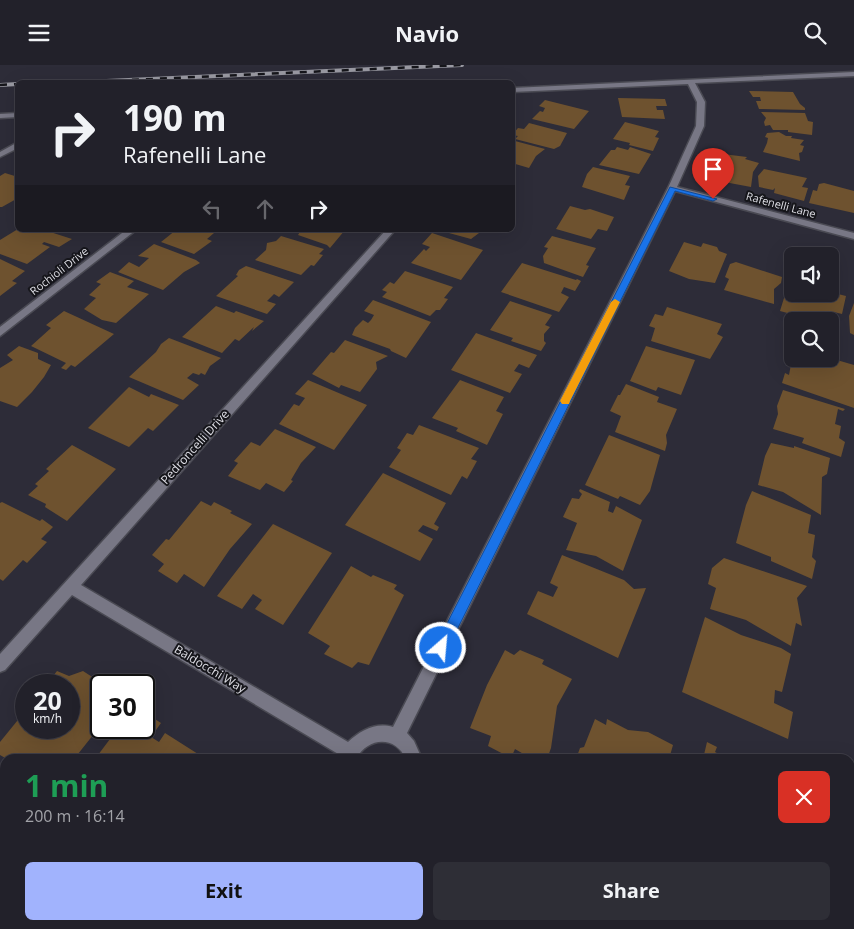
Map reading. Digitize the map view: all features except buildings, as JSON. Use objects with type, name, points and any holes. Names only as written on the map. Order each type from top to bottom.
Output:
[{"type":"street","points":[[515,92],[854,74]]},
{"type":"street","points":[[397,736],[672,188],[700,125],[701,102],[691,82]]},
{"type":"street","points":[[0,116],[15,115]]},
{"type":"street","points":[[0,155],[15,146]]},
{"type":"street","name":"Rafenelli Lane","points":[[672,188],[854,236]]},
{"type":"street","name":"Rochioli Drive","points":[[0,332],[129,232]]},
{"type":"street","name":"Pedroncelli Drive","points":[[0,665],[389,232]]},
{"type":"street","name":"Baldocchi Way","points":[[70,586],[345,754]]},
{"type":"street","points":[[349,754],[356,743],[366,736],[381,733],[397,736],[406,743],[412,754]]},
{"type":"railway","points":[[129,80],[462,65]]},
{"type":"railway","points":[[0,85],[15,84]]},
{"type":"slow traffic","points":[[565,401],[615,302]]},
{"type":"route","points":[[441,648],[672,188],[713,199]]}]
